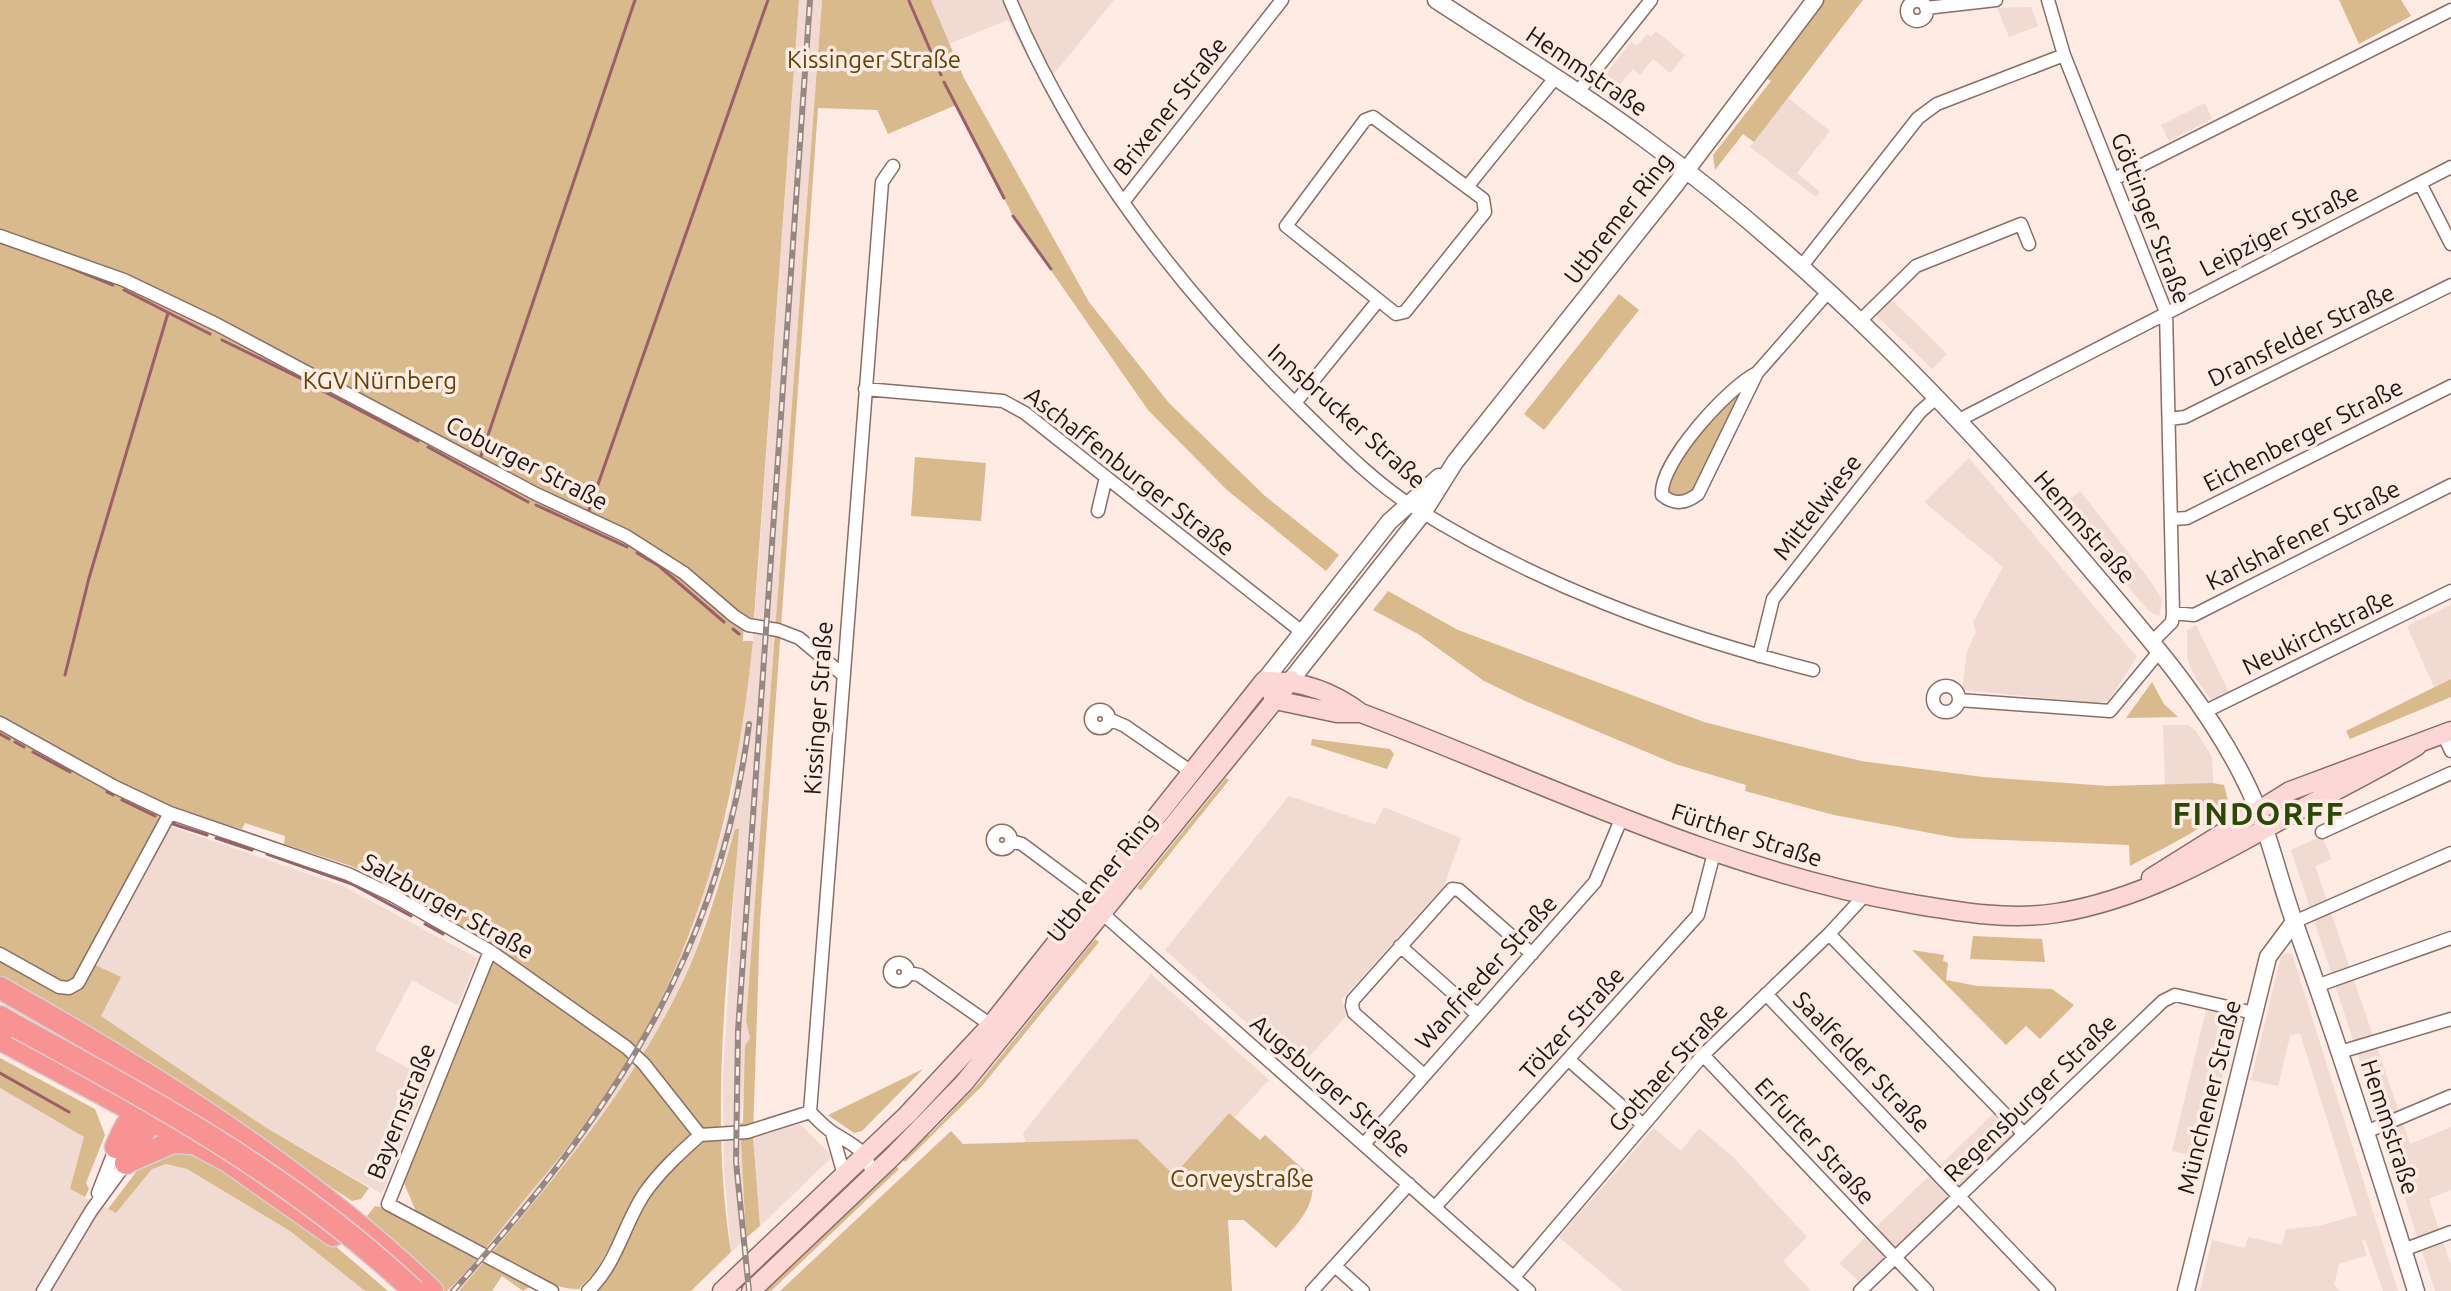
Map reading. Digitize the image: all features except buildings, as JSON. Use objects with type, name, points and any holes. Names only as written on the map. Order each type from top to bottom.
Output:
[{"type":"highway","points":[[0,988],[196,1105],[344,1214],[432,1291]]},
{"type":"highway","points":[[6,1028],[96,1090],[144,1111],[228,1161],[329,1231],[398,1291]]},
{"type":"highway","points":[[6,1028],[150,1099],[242,1155],[339,1226],[414,1291]]},
{"type":"highway","points":[[121,1155],[144,1111],[143,1072]]},
{"type":"highway","points":[[96,1090],[121,1155]]},
{"type":"highway","points":[[144,1111],[196,1105]]},
{"type":"highway","points":[[121,1155],[173,1142],[194,1143]]},
{"type":"main road","name":"Fürther Straße","points":[[1264,681],[1291,680],[1343,699],[1361,713],[1714,853],[1865,895],[1953,910],[2030,915],[2081,908],[2136,890],[2227,852],[2417,746]]},
{"type":"main road","name":"Utbremer Ring","points":[[751,1291],[873,1176],[964,1083],[1291,680]]},
{"type":"main road","name":"Utbremer Ring","points":[[722,1291],[867,1154],[991,1025],[1264,681]]},
{"type":"main road","points":[[1264,681],[1275,700]]},
{"type":"main road","name":"Fürther Straße","points":[[1275,700],[1337,713],[1361,713]]},
{"type":"main road","points":[[2417,746],[2448,739]]},
{"type":"main road","name":"Fürther Straße","points":[[2136,890],[2166,867],[2296,788],[2347,767],[2417,746]]},
{"type":"street","name":"Innsbrucker Straße","points":[[1010,0],[1054,93],[1123,202],[1206,310],[1295,403],[1416,508],[1555,585],[1759,656],[1813,670]]},
{"type":"street","name":"Brixener Straße","points":[[1123,202],[1282,0]]},
{"type":"street","name":"Hemmstraße","points":[[1436,0],[1577,93],[1686,171],[1828,292],[1936,398],[2031,499],[2204,712],[2239,769],[2265,829],[2294,922],[2319,985],[2416,1291]]},
{"type":"street","points":[[1577,93],[1651,0]]},
{"type":"street","name":"Utbremer Ring","points":[[1291,680],[1416,508],[1686,171],[1815,0]]},
{"type":"street","points":[[1926,8],[1996,0]]},
{"type":"street","name":"Göttinger Straße","points":[[2048,0],[2064,55],[2166,312],[2173,613]]},
{"type":"street","points":[[2114,179],[2451,10]]},
{"type":"street","points":[[1801,267],[1918,118],[1937,104],[2064,55]]},
{"type":"street","points":[[1467,187],[1555,78]]},
{"type":"street","points":[[1381,119],[1467,187],[1483,199],[1485,212],[1405,312],[1396,314],[1377,302],[1286,226],[1365,120],[1381,119]]},
{"type":"street","name":"Kissinger Straße","points":[[810,1112],[882,182],[893,166]]},
{"type":"street","name":"Leipziger Straße","points":[[1957,421],[2451,167]]},
{"type":"street","points":[[2420,183],[2451,244]]},
{"type":"street","points":[[1859,322],[1916,266],[2021,224],[2029,244]]},
{"type":"street","name":"Coburger Straße","points":[[0,236],[124,280],[216,324],[522,486],[626,536],[684,573],[748,625],[799,638],[842,674]]},
{"type":"street","name":"Dransfelder Straße","points":[[2169,419],[2185,417],[2451,285]]},
{"type":"street","points":[[1757,373],[1732,388],[1664,474],[1662,495],[1669,501],[1679,503],[1698,494],[1757,373],[1828,292]]},
{"type":"street","points":[[1295,403],[1377,302]]},
{"type":"street","name":"Eichenberger Straße","points":[[2173,519],[2187,518],[2451,386]]},
{"type":"street","name":"Aschaffenburger Straße","points":[[865,389],[1003,401],[1025,413],[1302,632]]},
{"type":"street","name":"Mittelwiese","points":[[1759,656],[1773,599],[1920,412],[1936,398]]},
{"type":"street","points":[[1098,511],[1106,477]]},
{"type":"street","name":"Karlshafener Straße","points":[[2173,613],[2194,615],[2451,485]]},
{"type":"street","name":"Utbremer Ring","points":[[1264,681],[1389,522],[1416,508]]},
{"type":"street","name":"Neukirchstraße","points":[[2204,712],[2451,591]]},
{"type":"street","points":[[1959,700],[2110,711],[2172,622],[2173,613]]},
{"type":"street","points":[[1109,719],[1125,726],[1193,773]]},
{"type":"street","name":"Salzburger Straße","points":[[0,723],[115,787],[170,813],[348,874],[490,951],[626,1047],[644,1064],[700,1135]]},
{"type":"street","points":[[2322,832],[2451,773]]},
{"type":"street","points":[[0,954],[59,987],[69,988],[78,983],[170,813]]},
{"type":"street","name":"Wanfrieder Straße","points":[[1364,1144],[1595,882],[1622,817]]},
{"type":"street","name":"Utbremer Ring","points":[[1011,841],[1022,844],[1093,897]]},
{"type":"street","name":"Tölzer Straße","points":[[1435,1207],[1698,915],[1714,853]]},
{"type":"street","points":[[2294,922],[2451,853]]},
{"type":"street","points":[[1424,1075],[1354,1013],[1352,1006],[1400,946],[1452,889],[1459,890],[1532,954]]},
{"type":"street","name":"Gothaer Straße","points":[[1514,1277],[1703,1055],[1829,934],[1865,895]]},
{"type":"street","name":"Augsburger Straße","points":[[1103,914],[1529,1291]]},
{"type":"street","name":"Münchener Straße","points":[[2186,1291],[2268,957],[2294,922]]},
{"type":"street","points":[[1829,934],[2024,1134]]},
{"type":"street","points":[[2319,985],[2451,938]]},
{"type":"street","points":[[1400,946],[1478,1015]]},
{"type":"street","name":"Bayernstraße","points":[[490,951],[388,1204],[552,1291]]},
{"type":"street","points":[[909,973],[919,975],[991,1025]]},
{"type":"street","name":"Saalfelder Straße","points":[[1766,994],[2049,1291]]},
{"type":"street","name":"Regensburger Straße","points":[[1860,1291],[2163,1001],[2175,995],[2254,1013]]},
{"type":"street","points":[[2340,1052],[2451,1019]]},
{"type":"street","name":"Erfurter Straße","points":[[1703,1055],[1927,1291]]},
{"type":"street","points":[[1569,1060],[1643,1125]]},
{"type":"street","points":[[2366,1132],[2451,1096]]},
{"type":"street","points":[[588,1291],[615,1255],[643,1195],[666,1166],[700,1135],[747,1132],[810,1112],[832,1133],[854,1142],[867,1154],[873,1176]]},
{"type":"street","points":[[832,1133],[844,1175]]},
{"type":"street","points":[[91,1211],[121,1155]]},
{"type":"street","points":[[43,1291],[121,1155]]},
{"type":"street","points":[[1312,1291],[1409,1184]]},
{"type":"street","points":[[2403,1250],[2451,1232]]},
{"type":"street","points":[[1335,1266],[1363,1291]]},
{"type":"shaded area","points":[[799,0],[822,0],[746,1021],[750,1038],[740,1124],[746,1238],[731,1252],[724,1171],[723,1077],[738,829],[735,830],[695,952],[672,1005],[631,1075],[575,1154],[459,1291],[447,1291],[581,1131],[639,1040],[690,936],[730,807],[753,641]]},
{"type":"shaded area","points":[[931,0],[1114,0],[1053,75],[1027,57],[1008,20],[949,44]]},
{"type":"shaded area","points":[[2031,7],[2038,26],[2009,37],[1997,8]]},
{"type":"shaded area","points":[[1656,31],[1685,55],[1670,73],[1653,59],[1640,75],[1633,69],[1612,94],[1600,87],[1599,83],[1631,42],[1637,46],[1647,34],[1651,37]]},
{"type":"shaded area","points":[[1788,98],[1830,131],[1797,173],[1820,192],[1816,197],[1750,147]]},
{"type":"shaded area","points":[[2205,103],[2212,119],[2169,141],[2161,125]]},
{"type":"shaded area","points":[[1891,299],[1947,354],[1932,369],[1876,315]]},
{"type":"shaded area","points":[[1969,458],[2137,657],[2109,700],[2097,703],[1962,690],[1967,651],[1976,632],[1973,622],[2003,567],[1924,502]]},
{"type":"shaded area","points":[[2080,491],[2152,583],[2162,600],[2159,616],[2149,611],[2061,508]]},
{"type":"shaded area","points":[[2451,605],[2451,679],[2434,687],[2407,626]]},
{"type":"shaded area","points":[[2196,625],[2229,692],[2211,700],[2196,679],[2187,658],[2187,630]]},
{"type":"shaded area","points":[[2163,725],[2188,725],[2196,731],[2212,757],[2213,783],[2165,787]]},
{"type":"shaded area","points":[[1289,796],[1375,825],[1384,807],[1461,838],[1444,886],[1342,999],[1346,1016],[1298,1069],[1165,950]]},
{"type":"shaded area","points":[[161,823],[343,886],[477,958],[458,1006],[412,980],[375,1050],[428,1079],[382,1194],[265,1127],[101,1016],[92,963]]},
{"type":"shaded area","points":[[2322,836],[2332,859],[2315,866],[2410,1144],[2451,1127],[2451,1190],[2429,1199],[2451,1265],[2451,1291],[2435,1291],[2291,850]]},
{"type":"shaded area","points":[[2286,953],[2292,954],[2398,1291],[2383,1291],[2365,1239],[2362,1241],[2367,1255],[2339,1264],[2334,1285],[2340,1291],[2200,1291],[2212,1240],[2245,1248],[2248,1237],[2282,1245],[2286,1229],[2319,1226],[2357,1215],[2300,1033],[2290,1036],[2278,1086],[2251,1080],[2281,957]]},
{"type":"shaded area","points":[[1151,974],[1269,1080],[1234,1118],[1229,1113],[1174,1175],[1137,1139],[1026,1144],[1023,1133]]},
{"type":"shaded area","points":[[2208,1002],[2237,1011],[2205,1158],[2172,1151]]},
{"type":"shaded area","points":[[0,1088],[84,1137],[71,1190],[116,1213],[152,1169],[166,1164],[187,1169],[290,1231],[365,1291],[0,1291]]},
{"type":"shaded area","points":[[1997,1110],[2023,1134],[1864,1286],[1839,1263]]},
{"type":"shaded area","points":[[800,1124],[830,1154],[830,1159],[760,1226],[753,1136]]},
{"type":"shaded area","points":[[1654,1128],[1681,1151],[1699,1128],[1733,1157],[1807,1237],[1783,1261],[1811,1291],[1623,1291],[1559,1237]]},
{"type":"green space","name":"KGV Nürnberg","points":[[0,0],[799,0],[754,618],[744,616],[743,641],[753,641],[723,824],[687,939],[664,994],[635,1049],[575,1138],[447,1291],[440,1291],[364,1220],[375,1206],[391,1209],[471,1252],[478,1244],[417,1214],[404,1183],[497,948],[392,886],[351,866],[284,844],[285,836],[245,823],[242,829],[170,808],[93,964],[121,977],[101,1016],[265,1127],[369,1188],[361,1199],[352,1201],[164,1072],[0,979]]},
{"type":"green space","points":[[822,0],[931,0],[964,78],[1089,302],[1169,403],[1265,496],[1339,555],[1326,571],[1227,490],[1148,410],[1013,216],[956,105],[888,134],[877,110],[818,108],[760,922],[753,1136],[760,1226],[746,1238],[740,1124],[743,1122],[745,1046],[750,1038],[746,1021]]},
{"type":"green space","points":[[1824,0],[1863,0],[1754,142],[1743,134],[1715,170],[1713,155],[1771,81],[1765,77]]},
{"type":"green space","points":[[2339,0],[2401,0],[2411,16],[2359,44]]},
{"type":"green space","points":[[1619,294],[1639,310],[1544,430],[1524,414]]},
{"type":"green space","points":[[1746,382],[1698,487],[1684,499],[1667,494],[1676,464],[1686,449]]},
{"type":"green space","points":[[915,457],[986,463],[981,521],[911,516]]},
{"type":"green space","points":[[1388,591],[1458,630],[1704,722],[1794,745],[1861,761],[1983,777],[2108,786],[2213,783],[2224,785],[2228,801],[2198,828],[2130,866],[2129,845],[1957,838],[1834,815],[1745,791],[1746,785],[1675,764],[1484,681],[1418,634],[1373,610]]},
{"type":"green space","points":[[2451,679],[2451,697],[2350,739],[2346,731]]},
{"type":"green space","points":[[2152,682],[2164,704],[2178,717],[2126,718]]},
{"type":"green space","points":[[1312,739],[1390,749],[1394,754],[1387,769],[1311,745]]},
{"type":"green space","points":[[1226,778],[1229,780],[1141,890],[1137,888]]},
{"type":"green space","points":[[735,829],[739,829],[721,1094],[721,1147],[731,1252],[691,1291],[592,1291],[620,1254],[613,1241],[596,1271],[579,1289],[538,1284],[523,1291],[502,1276],[492,1291],[459,1291],[572,1155],[648,1046],[670,1007],[699,942]]},
{"type":"green space","points":[[1973,936],[2042,939],[2045,962],[1970,959]]},
{"type":"green space","points":[[1095,939],[1099,942],[982,1086],[905,1162],[901,1158],[923,1134],[929,1135],[979,1083]]},
{"type":"green space","points":[[1912,950],[1944,955],[1943,961],[1948,963],[1946,980],[1977,986],[2052,989],[2074,1005],[2040,1039],[2026,1026],[2006,1045]]},
{"type":"green space","points":[[0,1058],[95,1109],[105,1135],[86,1183],[89,1189],[85,1197],[70,1189],[84,1137],[0,1088]]},
{"type":"green space","points":[[923,1069],[862,1131],[854,1133],[828,1115]]},
{"type":"green space","name":"Corveystraße","points":[[1229,1113],[1260,1140],[1265,1135],[1312,1177],[1313,1188],[1303,1216],[1276,1248],[1244,1220],[1228,1220],[1232,1291],[780,1291],[951,1131],[963,1144],[1137,1139],[1174,1175]]},
{"type":"green space","points":[[195,1151],[327,1239],[388,1291],[365,1291],[290,1231],[187,1169],[166,1164],[152,1169],[116,1213],[108,1209],[149,1155]]},
{"type":"green space","points":[[894,1165],[899,1169],[771,1291],[765,1291]]},
{"type":"waterway","points":[[481,456],[635,0]]},
{"type":"waterway","points":[[589,510],[768,0]]},
{"type":"waterway","points":[[909,1],[941,75]]},
{"type":"waterway","points":[[944,82],[1004,198]]},
{"type":"waterway","points":[[1013,216],[1051,269]]},
{"type":"waterway","points":[[54,261],[113,285]]},
{"type":"waterway","points":[[124,290],[210,334]]},
{"type":"waterway","points":[[65,675],[89,578],[168,313]]},
{"type":"waterway","points":[[222,340],[314,385]]},
{"type":"waterway","points":[[323,391],[418,441]]},
{"type":"waterway","points":[[428,447],[528,502]]},
{"type":"waterway","points":[[536,505],[627,547]]},
{"type":"waterway","points":[[637,553],[659,566],[724,622]]},
{"type":"waterway","points":[[733,629],[739,634]]},
{"type":"waterway","points":[[0,734],[9,739]]},
{"type":"waterway","points":[[15,742],[24,747]]},
{"type":"waterway","points":[[33,752],[70,772]]},
{"type":"waterway","points":[[107,792],[113,795]]},
{"type":"waterway","points":[[122,800],[155,816]]},
{"type":"waterway","points":[[173,824],[207,835]]},
{"type":"waterway","points":[[216,838],[252,850]]},
{"type":"waterway","points":[[267,854],[352,884],[411,916]]},
{"type":"waterway","points":[[425,924],[443,934]]},
{"type":"waterway","points":[[0,1073],[69,1112]]},
{"type":"railway","points":[[749,1291],[736,1162],[738,1031],[810,0]]},
{"type":"railway","points":[[453,1291],[560,1163],[648,1032],[683,962],[712,888],[734,809],[749,724]]},
{"type":"district","name":"FINDORFF","points":[[2259,813]]}]
